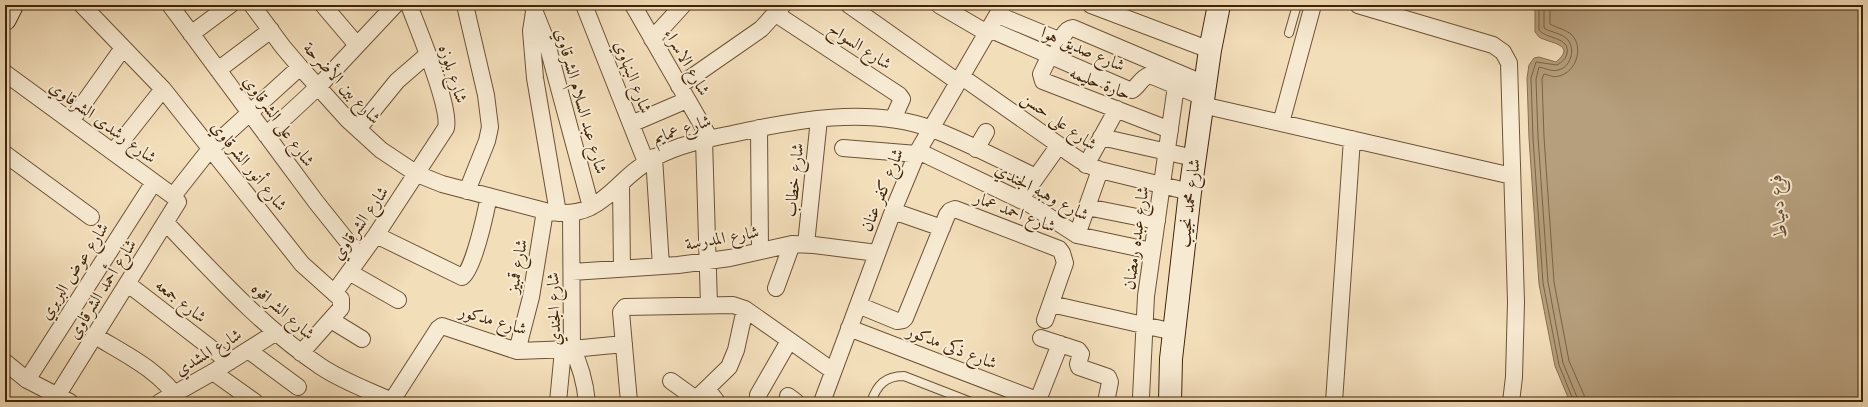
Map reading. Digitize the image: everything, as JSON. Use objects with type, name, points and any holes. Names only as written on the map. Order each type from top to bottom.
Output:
[{"type":"street","points":[[5,19],[12,5]]},
{"type":"street","name":"شارع أنور الشرقاوي","points":[[82,5],[162,89],[302,264],[341,299],[342,305],[331,320],[301,353]]},
{"type":"street","name":"شارع على الشرقاوي","points":[[170,5],[316,202],[360,257]]},
{"type":"street","points":[[191,34],[230,5]]},
{"type":"street","name":"شارع بين الأضرحة","points":[[252,5],[300,67],[358,129],[381,150],[417,174]]},
{"type":"street","points":[[323,5],[357,46]]},
{"type":"street","points":[[266,135],[318,87],[394,5]]},
{"type":"street","name":"شارع بلوزه","points":[[409,5],[441,93],[447,122],[446,128],[417,174]]},
{"type":"street","points":[[465,5],[486,95],[490,127],[487,141],[467,191]]},
{"type":"street","name":"شارع البنهاوي","points":[[584,5],[631,124],[650,160],[661,266]]},
{"type":"street","name":"شارع الاسراء","points":[[633,5],[683,93],[707,139]]},
{"type":"street","points":[[652,39],[683,5]]},
{"type":"street","name":"شارع على حسن","points":[[849,5],[1059,145],[1072,156],[1093,167],[1190,192]]},
{"type":"street","name":"شارع صديق هوا","points":[[939,5],[988,31],[1053,56],[1132,90],[1144,78],[1150,75],[1203,95]]},
{"type":"street","points":[[1091,5],[1210,50]]},
{"type":"street","name":"شارع محمد نجيب","points":[[1170,402],[1171,359],[1194,158],[1210,50],[1219,5]]},
{"type":"street","points":[[1281,123],[1313,5]]},
{"type":"street","points":[[1358,5],[1493,45],[1503,52],[1506,57],[1510,69],[1516,302],[1514,370],[1511,402]]},
{"type":"street","points":[[417,174],[442,184],[467,191],[558,212],[535,78],[531,31],[533,9]]},
{"type":"street","name":"شارع عبد السلام الشرقاوي","points":[[533,9],[546,40],[591,207]]},
{"type":"street","points":[[631,124],[683,93],[761,29],[780,9]]},
{"type":"street","name":"شارع السواح","points":[[780,9],[899,95],[902,99],[902,103],[893,119]]},
{"type":"street","points":[[1000,10],[1061,41]]},
{"type":"street","name":"شارع كفر عنان","points":[[822,402],[893,211],[918,153],[1000,10]]},
{"type":"street","points":[[1053,56],[1065,32],[1070,28],[1073,28],[1203,95],[1281,123],[1512,176]]},
{"type":"street","points":[[218,70],[270,30]]},
{"type":"street","points":[[71,122],[123,48]]},
{"type":"street","points":[[358,129],[397,81],[427,55]]},
{"type":"street","name":"حارة حليمه","points":[[1053,56],[1041,74],[1043,81],[1170,130]]},
{"type":"street","name":"شارع أحمد الشرقاوى","points":[[54,398],[166,223],[175,199],[210,149],[300,67]]},
{"type":"street","name":"شارع رشدى الشرقاوي","points":[[5,73],[175,199]]},
{"type":"street","name":"شارع عبده رمضان","points":[[1141,396],[1146,296],[1176,86]]},
{"type":"street","points":[[113,152],[162,89]]},
{"type":"street","points":[[1077,235],[1087,207],[1093,167],[1101,137],[1117,110]]},
{"type":"street","name":"شارع عمايم","points":[[558,212],[591,207],[607,197],[650,160],[707,139],[759,128],[819,119],[893,119],[931,129],[1036,177]]},
{"type":"street","name":"شارع خطاب","points":[[776,288],[799,244],[819,119]]},
{"type":"street","points":[[759,128],[760,251]]},
{"type":"street","points":[[976,149],[986,132]]},
{"type":"street","points":[[1101,137],[1194,158]]},
{"type":"street","points":[[707,139],[707,262],[709,305]]},
{"type":"street","points":[[1334,402],[1352,139]]},
{"type":"street","points":[[1020,200],[1059,145]]},
{"type":"street","points":[[843,148],[918,153]]},
{"type":"street","name":"شارع وهبه الجندي","points":[[918,153],[1020,200],[1077,235],[1152,251]]},
{"type":"street","points":[[5,154],[91,217]]},
{"type":"street","name":"شارع الشرقاوي","points":[[334,293],[376,235],[417,174]]},
{"type":"street","name":"شارع عوض البربري","points":[[27,380],[154,182]]},
{"type":"street","points":[[621,185],[622,269]]},
{"type":"street","points":[[376,235],[462,277],[465,275],[473,257],[489,196]]},
{"type":"street","points":[[1087,207],[1157,220]]},
{"type":"street","name":"شارع احمد عمار","points":[[858,305],[897,321],[903,320],[948,213],[955,209],[1059,249],[1065,263],[1046,320]]},
{"type":"street","points":[[893,211],[942,228]]},
{"type":"street","name":"شارع الجندي","points":[[558,212],[572,272],[568,349],[578,360],[585,385],[587,402]]},
{"type":"street","name":"شارع قمبيز","points":[[517,351],[531,297],[558,212]]},
{"type":"street","name":"شارع الشراقوه","points":[[166,223],[275,333],[321,367],[393,402]]},
{"type":"street","name":"شارع المدرسة","points":[[572,272],[707,262],[799,244],[877,253]]},
{"type":"street","points":[[349,272],[398,300]]},
{"type":"street","name":"شارع جمعه","points":[[128,284],[229,362]]},
{"type":"street","points":[[1051,304],[1174,332]]},
{"type":"street","points":[[629,402],[621,312],[625,307],[709,305],[733,306],[745,309],[833,372]]},
{"type":"street","points":[[699,397],[729,367],[736,350],[745,309]]},
{"type":"street","points":[[331,320],[362,338]]},
{"type":"street","name":"شارع مدكور","points":[[393,402],[438,329],[442,326],[517,351],[568,349],[624,344]]},
{"type":"street","name":"شارع ذكى مدكور","points":[[849,328],[1040,401]]},
{"type":"street","name":"شارع المشدي","points":[[160,402],[178,398],[213,372],[275,333]]},
{"type":"street","points":[[95,336],[136,360],[155,375],[178,398]]},
{"type":"street","points":[[1041,338],[1079,351],[1081,354],[1078,365],[1080,368],[1108,377],[1110,382],[1106,402]]},
{"type":"street","points":[[758,394],[789,341]]},
{"type":"street","points":[[1040,401],[1060,344]]},
{"type":"street","points":[[558,402],[568,349]]},
{"type":"street","points":[[248,350],[298,387]]},
{"type":"street","points":[[6,366],[54,398]]},
{"type":"street","points":[[213,372],[255,402]]},
{"type":"street","points":[[671,381],[699,397],[717,402]]},
{"type":"lane","points":[[1289,33],[1297,5]]},
{"type":"lane","points":[[871,402],[879,385],[886,379],[895,376],[904,376],[971,402]]},
{"type":"water","name":"فرع دمياط","points":[[1535,5],[1863,5],[1863,402],[1570,402],[1555,366],[1539,284],[1529,138],[1527,78],[1529,65],[1534,58],[1539,57],[1556,62],[1562,56],[1564,51],[1559,45],[1539,37],[1535,32]]}]
